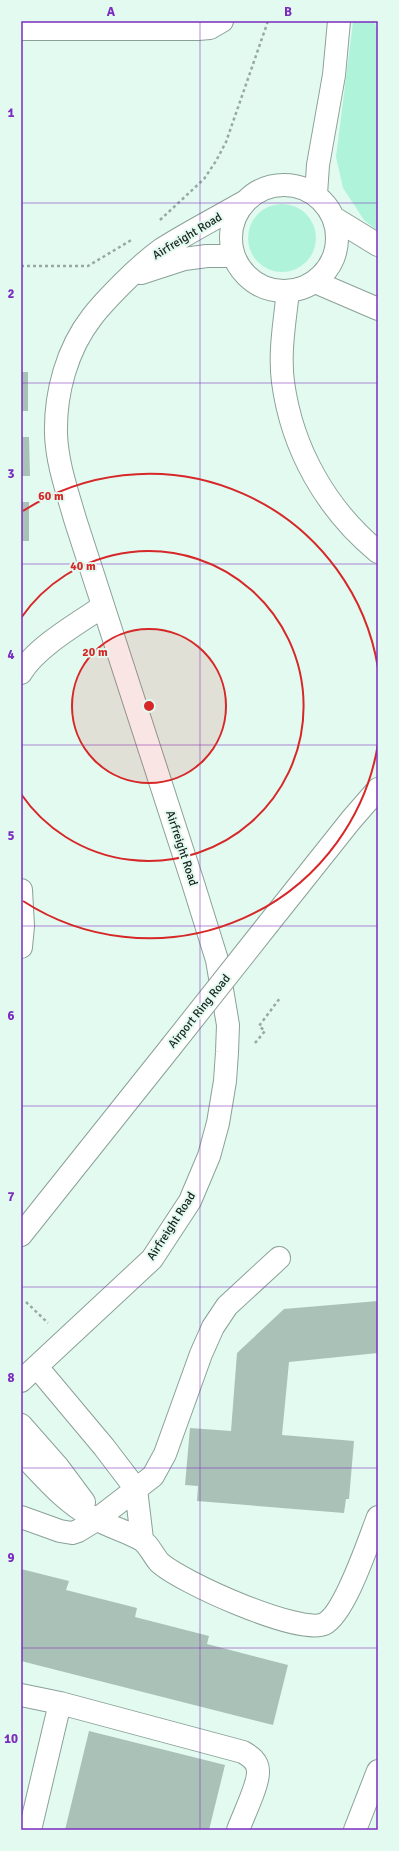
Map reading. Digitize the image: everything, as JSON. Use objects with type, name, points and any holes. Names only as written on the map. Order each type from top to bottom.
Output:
[{"type":"main road","points":[[21,29],[198,29],[210,28],[222,21]]},
{"type":"main road","points":[[316,194],[318,165],[334,75],[339,21]]},
{"type":"main road","points":[[277,185],[295,186],[316,194],[330,210],[334,218],[338,234],[336,253],[326,271],[315,282],[302,288],[288,291],[271,289],[256,283],[242,271],[234,256],[231,239],[233,222],[246,201],[260,190],[277,185]]},
{"type":"main road","name":"Airfreight Road","points":[[29,1374],[152,1259],[190,1201],[209,1156],[218,1123],[225,1081],[228,1025],[216,960],[193,883],[102,607],[60,465],[56,434],[57,404],[65,371],[77,341],[92,317],[130,276],[162,249],[246,201]]},
{"type":"main road","points":[[334,218],[378,245]]},
{"type":"main road","name":"Airfreight Road","points":[[130,276],[184,259],[207,256],[234,256]]},
{"type":"main road","points":[[315,282],[378,309]]},
{"type":"main road","points":[[288,291],[284,328],[283,381],[298,443],[316,481],[339,515],[358,536],[378,552]]},
{"type":"main road","points":[[21,673],[26,664],[50,644],[102,607]]},
{"type":"main road","name":"Airport Ring Road","points":[[21,1235],[351,820],[378,789]]},
{"type":"main road","points":[[21,890],[23,926],[21,947]]},
{"type":"main road","points":[[21,1517],[60,1531],[72,1533],[96,1520],[153,1476],[159,1467],[201,1354],[213,1327],[227,1306],[279,1258]]},
{"type":"main road","points":[[29,1374],[104,1447],[136,1489],[142,1539]]},
{"type":"main road","points":[[21,1425],[58,1467],[96,1520]]},
{"type":"main road","points":[[21,1453],[65,1500],[96,1520],[142,1539],[160,1562],[183,1578],[208,1592],[293,1622],[318,1626],[332,1619],[358,1569],[378,1517]]},
{"type":"main road","points":[[21,1695],[60,1703],[243,1752],[251,1757],[258,1770],[257,1780],[238,1830]]},
{"type":"main road","points":[[30,1830],[60,1703]]},
{"type":"main road","points":[[355,1830],[378,1771]]},
{"type":"path","points":[[156,224],[204,178],[216,162],[228,135],[265,34],[268,21]]},
{"type":"path","points":[[21,266],[88,266],[137,236]]},
{"type":"path","points":[[255,1043],[265,1031],[259,1026],[280,998]]},
{"type":"path","points":[[26,1302],[52,1326]]},
{"type":"green space","points":[[374,21],[378,31],[378,231],[364,220],[343,188],[336,157],[353,22]]},
{"type":"green space","points":[[282,204],[295,207],[306,214],[313,225],[316,238],[313,251],[306,262],[295,269],[282,272],[269,269],[258,262],[251,251],[248,238],[251,225],[258,214],[269,207]]},
{"type":"building","points":[[21,372],[28,372],[28,411],[21,411]]},
{"type":"building","points":[[21,437],[29,437],[30,476],[21,476]]},
{"type":"building","points":[[21,502],[29,502],[29,541],[21,541]]},
{"type":"building","points":[[378,1301],[378,1353],[289,1362],[282,1435],[354,1441],[349,1499],[346,1499],[344,1513],[197,1501],[198,1486],[185,1485],[190,1428],[231,1431],[237,1353],[284,1309]]},
{"type":"building","points":[[21,1569],[69,1581],[66,1590],[137,1608],[135,1617],[209,1636],[207,1644],[288,1665],[273,1725],[21,1661]]},
{"type":"building","points":[[89,1731],[225,1765],[209,1830],[65,1830]]}]
